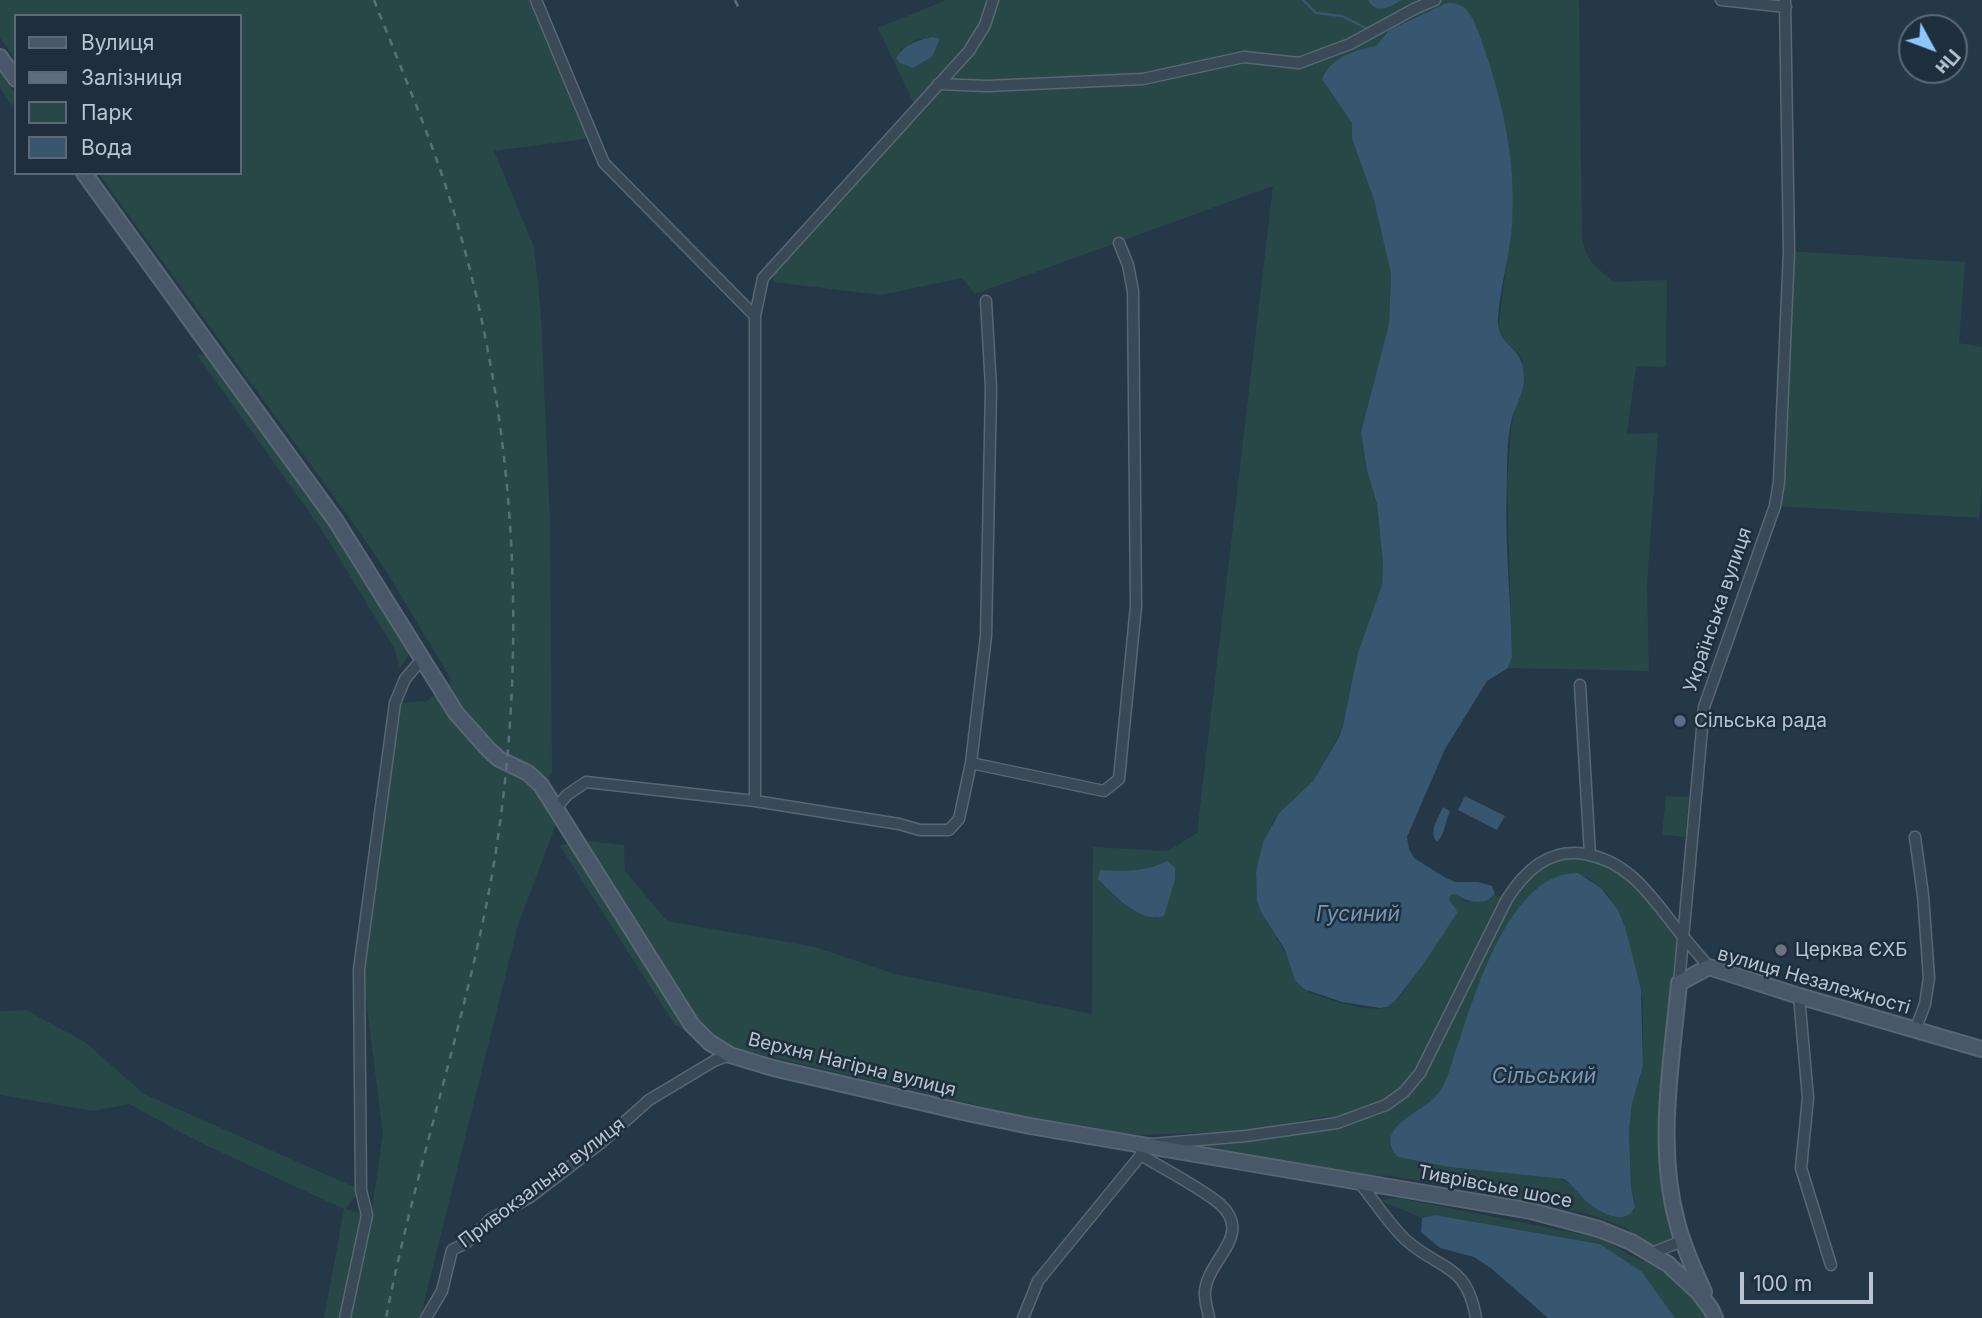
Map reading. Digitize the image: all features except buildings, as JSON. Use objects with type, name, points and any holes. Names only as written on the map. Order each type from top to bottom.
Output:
[{"type":"main road","points":[[0,58],[14,76]]},
{"type":"main road","name":"Верхня Нагірна вулиця","points":[[85,175],[336,521],[456,713],[499,759],[534,778],[556,808],[692,1025],[709,1042],[730,1055],[773,1068],[972,1114],[1141,1150],[1359,1181]]},
{"type":"main road","name":"вулиця Незалежності","points":[[1679,983],[1709,967],[1982,1049]]},
{"type":"main road","name":"Українська вулиця","points":[[1679,983],[1666,1154],[1673,1204],[1682,1241],[1713,1313]]},
{"type":"main road","name":"Тиврівське шосе","points":[[1359,1181],[1531,1211],[1615,1235],[1652,1253],[1690,1284],[1713,1313]]},
{"type":"street","points":[[536,0],[604,163],[755,316]]},
{"type":"street","points":[[755,801],[755,316],[763,278],[981,34],[993,0]]},
{"type":"street","points":[[938,84],[987,86],[1143,79],[1244,58],[1299,63],[1359,41],[1435,0]]},
{"type":"street","points":[[1721,0],[1786,4]]},
{"type":"street","name":"Українська вулиця","points":[[1679,983],[1704,706],[1774,506],[1779,482],[1789,251],[1786,4]]},
{"type":"street","points":[[971,763],[1104,791],[1119,779],[1134,640],[1136,580],[1133,291],[1128,265],[1119,243]]},
{"type":"street","points":[[556,808],[567,795],[586,782],[755,801],[900,824],[920,830],[949,830],[959,819],[971,763],[986,636],[991,377],[986,301]]},
{"type":"street","points":[[345,1318],[367,1215],[361,1190],[359,969],[395,703],[405,679],[422,659]]},
{"type":"street","points":[[1580,685],[1590,855]]},
{"type":"street","points":[[1915,837],[1923,895],[1929,978],[1925,1004],[1915,1031]]},
{"type":"street","points":[[1023,1318],[1038,1282],[1141,1150],[1337,1123],[1396,1099],[1420,1073],[1515,887],[1534,867],[1552,856],[1570,852],[1590,855],[1606,859],[1629,873],[1651,894],[1709,967]]},
{"type":"street","points":[[1799,996],[1808,1098],[1801,1168],[1831,1265]]},
{"type":"street","name":"Привокзальна вулиця","points":[[426,1318],[442,1291],[452,1250],[467,1243],[491,1219],[530,1197],[592,1150],[649,1100],[730,1055]]},
{"type":"street","points":[[1141,1150],[1218,1203],[1229,1214],[1233,1225],[1231,1238],[1207,1282],[1204,1293],[1209,1318]]},
{"type":"street","points":[[1359,1181],[1407,1241],[1457,1274],[1468,1287],[1476,1318]]},
{"type":"street","points":[[1652,1253],[1682,1241]]},
{"type":"green space","points":[[0,0],[536,0],[592,138],[494,151],[534,247],[541,315],[550,520],[552,774],[534,788],[557,822],[518,925],[420,1318],[324,1318],[344,1209],[197,1141],[129,1104],[93,1111],[0,1095],[0,1011],[26,1010],[85,1042],[144,1094],[361,1190],[345,1209],[371,1216],[383,1134],[362,968],[400,703],[427,701],[452,681],[388,574],[351,520],[99,175],[242,175],[242,14],[14,14],[14,57],[0,38]]},
{"type":"green space","points":[[946,0],[1579,0],[1582,237],[1585,251],[1592,263],[1613,282],[1667,280],[1666,367],[1636,366],[1627,434],[1658,433],[1647,584],[1649,671],[1508,668],[1512,657],[1507,484],[1511,429],[1523,360],[1498,328],[1512,221],[1508,140],[1483,44],[1447,3],[1389,30],[1376,46],[1346,55],[1323,75],[1352,123],[1352,139],[1374,200],[1391,274],[1389,325],[1361,432],[1367,471],[1377,504],[1383,563],[1382,585],[1341,731],[1313,781],[1272,823],[1256,872],[1256,881],[1261,912],[1309,992],[1346,1004],[1376,1009],[1394,1003],[1413,976],[1452,894],[1466,902],[1492,898],[1494,895],[1507,899],[1515,887],[1561,853],[1615,863],[1681,935],[1666,1130],[1682,1241],[1653,1253],[1715,1318],[1660,1318],[1641,1271],[1600,1244],[1435,1215],[1422,1218],[1379,1200],[1399,1198],[1600,1238],[1643,1262],[1652,1254],[1626,1228],[1589,1214],[1394,1176],[1359,1175],[1193,1147],[1193,1143],[1336,1122],[1329,1116],[1244,1131],[1138,1135],[1049,1122],[732,1048],[711,1033],[699,1019],[587,841],[624,845],[625,871],[667,921],[815,947],[895,974],[1092,1014],[1093,847],[1168,851],[1197,833],[1273,186],[975,294],[962,278],[881,295],[773,282],[774,267],[916,108],[878,28]],"holes":[[[919,39],[940,40],[932,57],[913,68],[897,58],[901,49]],[[1167,861],[1157,919],[1100,870],[1150,867]],[[1587,877],[1607,893],[1626,930],[1643,1001],[1643,1066],[1632,1104],[1629,1130],[1634,1212],[1591,1206],[1571,1184],[1556,1177],[1449,1167],[1423,1108],[1436,1097],[1445,1084],[1483,975],[1511,920],[1527,899],[1545,883]]]},
{"type":"green space","points":[[0,73],[14,91],[12,106],[0,89]]},
{"type":"green space","points":[[1789,251],[1965,262],[1959,343],[1982,347],[1982,487],[1979,518],[1775,506]]},
{"type":"green space","points":[[206,354],[330,525],[410,652],[400,668],[394,648],[322,530],[197,355]]},
{"type":"green space","points":[[1666,796],[1689,797],[1685,837],[1662,835]]},
{"type":"green space","points":[[576,842],[683,1010],[685,1030],[675,1025],[560,846]]},
{"type":"water","points":[[1368,0],[1402,0],[1380,8]]},
{"type":"water","name":"Гусиний","points":[[1447,3],[1458,4],[1466,9],[1476,26],[1499,98],[1512,174],[1511,236],[1498,318],[1501,335],[1520,358],[1524,378],[1523,389],[1510,426],[1507,458],[1506,526],[1512,657],[1508,668],[1487,681],[1445,749],[1407,837],[1414,858],[1455,882],[1478,882],[1492,886],[1495,894],[1481,902],[1456,894],[1451,895],[1449,900],[1457,913],[1395,1001],[1380,1008],[1342,1002],[1304,989],[1295,980],[1285,950],[1261,912],[1257,900],[1256,872],[1263,842],[1279,813],[1313,781],[1339,737],[1358,653],[1382,585],[1383,563],[1377,504],[1367,471],[1361,432],[1389,324],[1391,274],[1374,200],[1352,139],[1352,123],[1322,79],[1337,60],[1352,52],[1376,46],[1389,30]]},
{"type":"water","points":[[933,37],[940,39],[932,57],[913,68],[900,63],[896,58],[912,43]]},
{"type":"water","points":[[1465,796],[1505,816],[1497,830],[1458,810]]},
{"type":"water","points":[[1443,807],[1450,811],[1437,842],[1433,834]]},
{"type":"water","points":[[1167,861],[1175,868],[1175,880],[1164,916],[1146,916],[1137,912],[1098,879],[1100,870],[1142,869]]},
{"type":"water","name":"Сільський","points":[[1578,873],[1601,888],[1618,910],[1626,930],[1641,990],[1643,1066],[1632,1104],[1629,1130],[1631,1187],[1635,1207],[1627,1216],[1621,1217],[1609,1215],[1592,1206],[1564,1179],[1449,1167],[1398,1157],[1392,1147],[1394,1130],[1429,1103],[1444,1084],[1481,978],[1495,946],[1512,918],[1531,894],[1553,878]]},
{"type":"water","points":[[1435,1215],[1600,1244],[1641,1271],[1675,1318],[1548,1318],[1492,1269],[1474,1257],[1440,1248],[1421,1232],[1422,1218]]},
{"type":"waterway","points":[[1303,0],[1316,13],[1342,16],[1366,28]]},
{"type":"railway","points":[[374,0],[437,161],[469,267],[488,352],[502,439],[510,526],[513,614],[511,702],[504,789],[492,875],[468,987],[411,1207],[386,1318]]},
{"type":"railway","points":[[735,0],[740,11]]},
{"type":"place","name":"Сільська рада","points":[[1680,721]]},
{"type":"place","name":"Церква ЄХБ","points":[[1781,950]]}]
